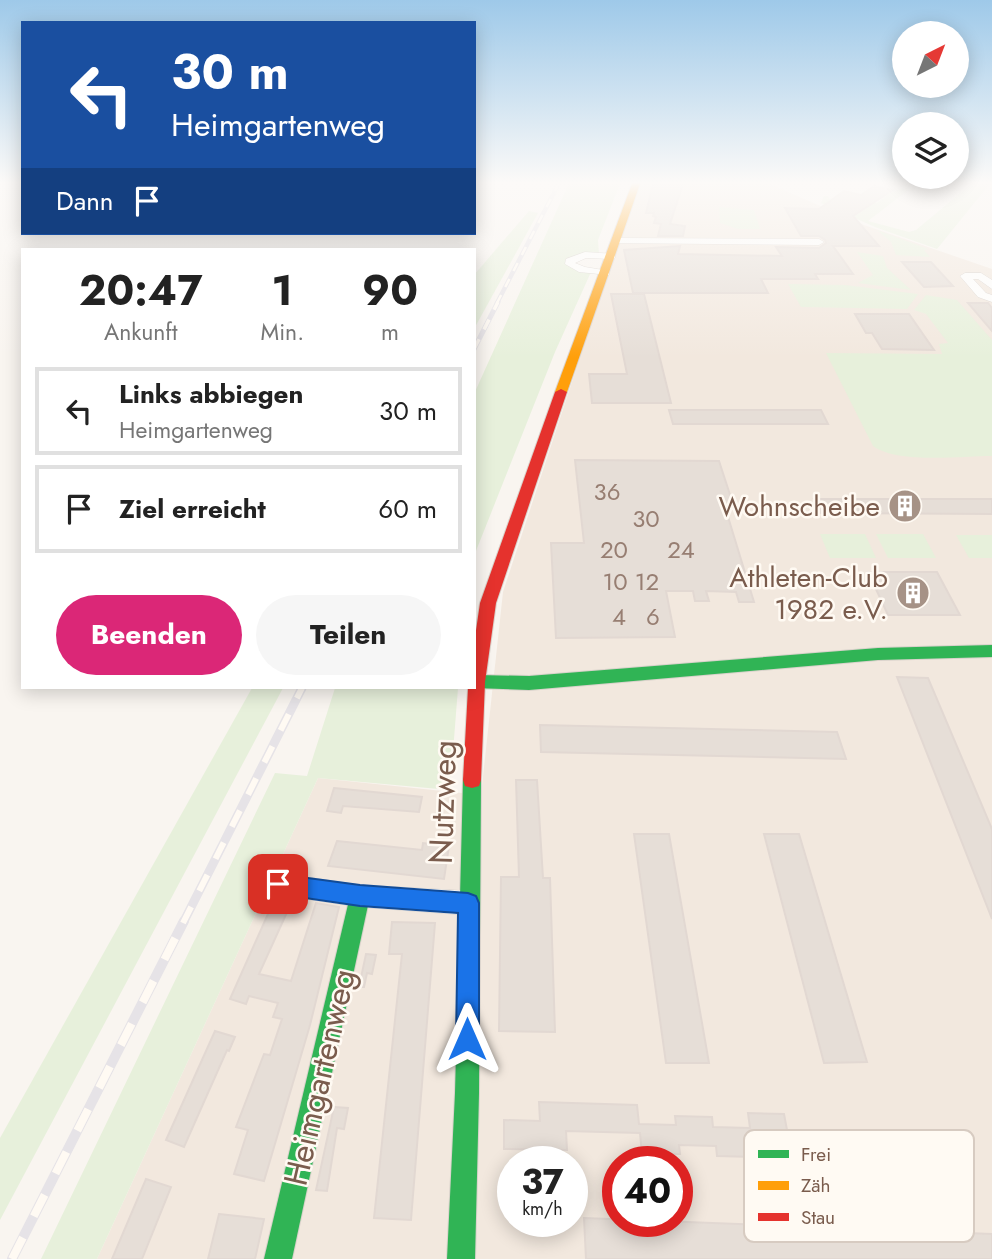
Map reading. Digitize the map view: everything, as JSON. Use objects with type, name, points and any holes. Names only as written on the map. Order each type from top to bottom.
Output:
[{"type":"street","name":"Nutzweg","points":[[461,1259],[467,1093],[468,903],[475,724],[477,682],[488,603],[617,240]]},
{"type":"street","points":[[605,273],[583,270],[570,264],[570,261],[614,249],[819,242]]},
{"type":"street","points":[[992,286],[981,276],[965,276],[982,295],[992,299]]},
{"type":"street","points":[[477,682],[554,681],[878,654],[992,651]]},
{"type":"street","points":[[278,884],[360,896],[468,903]]},
{"type":"street","name":"Heimgartenweg","points":[[278,1259],[360,896]]},
{"type":"shaded area","points":[[619,240],[907,240],[992,269],[992,1259],[97,1259],[318,778],[481,795],[503,592]]},
{"type":"green space","points":[[504,240],[523,240],[476,325],[476,273]]},
{"type":"green space","points":[[544,240],[598,240],[599,255],[570,261],[591,272],[555,352],[476,551],[476,390]]},
{"type":"green space","points":[[888,240],[903,240],[928,249],[924,250],[930,257],[896,255]]},
{"type":"green space","points":[[911,240],[944,240],[937,249]]},
{"type":"green space","points":[[857,252],[883,256],[887,268],[911,290],[858,283],[873,275]]},
{"type":"green space","points":[[788,284],[845,285],[918,294],[907,309],[801,307]]},
{"type":"green space","points":[[926,295],[957,300],[992,340],[992,456],[913,457],[884,452],[873,446],[826,353],[942,354],[939,344],[948,343],[926,314],[914,310]]},
{"type":"green space","points":[[820,534],[865,534],[876,558],[830,558]]},
{"type":"green space","points":[[876,534],[923,534],[936,558],[888,558]]},
{"type":"green space","points":[[956,535],[992,535],[992,558],[969,558]]},
{"type":"green space","points":[[251,689],[282,689],[0,1220],[0,1138]]},
{"type":"green space","points":[[335,689],[458,689],[450,790],[318,778],[97,1259],[41,1259],[275,773],[307,776]]},
{"type":"building","points":[[825,240],[874,240],[879,246],[833,246],[853,274],[815,274],[818,279],[761,279],[768,293],[633,293],[624,250],[680,246],[678,254],[782,256],[776,247],[819,248],[826,243]]},
{"type":"building","points":[[902,262],[931,262],[953,286],[924,287]]},
{"type":"building","points":[[611,294],[644,294],[671,403],[592,403],[589,374],[627,374]]},
{"type":"building","points":[[968,303],[988,303],[992,308],[992,331]]},
{"type":"building","points":[[855,314],[909,314],[934,350],[882,349],[872,333],[866,333]]},
{"type":"building","points":[[669,410],[821,410],[828,424],[673,424]]},
{"type":"building","points":[[575,460],[719,461],[734,507],[725,507],[754,602],[739,602],[736,592],[706,591],[709,601],[695,601],[693,591],[666,591],[675,637],[556,638],[551,543],[584,543]]},
{"type":"building","name":"Wohnscheibe","points":[[814,499],[992,499],[992,514],[821,513]]},
{"type":"building","name":"Athleten-Club 1982 e.V.","points":[[868,572],[937,572],[960,615],[888,615]]},
{"type":"building","points":[[897,677],[928,678],[992,829],[992,919]]},
{"type":"building","points":[[540,725],[837,732],[846,759],[541,752]]},
{"type":"building","points":[[516,780],[537,780],[543,878],[550,878],[555,1032],[499,1031],[501,877],[519,877]]},
{"type":"building","points":[[334,788],[422,797],[419,812],[343,806],[341,813],[327,811]]},
{"type":"building","points":[[634,834],[669,834],[709,1063],[666,1063]]},
{"type":"building","points":[[764,834],[799,834],[867,1062],[824,1063]]},
{"type":"building","points":[[337,841],[422,850],[423,843],[449,846],[444,879],[328,866]]},
{"type":"building","points":[[316,903],[339,907],[310,1025],[264,1181],[234,1174],[248,1130],[236,1127],[264,1054],[270,1055],[282,1019],[273,1017],[278,1003],[249,996],[246,1004],[230,999],[272,905],[288,910],[259,974],[291,981]]},
{"type":"building","points":[[392,922],[435,923],[411,1220],[374,1218],[402,954],[389,954]]},
{"type":"building","points":[[366,954],[376,955],[372,974],[367,973],[364,987],[359,987]]},
{"type":"building","points":[[215,1031],[235,1037],[184,1147],[166,1140]]},
{"type":"building","points":[[539,1102],[637,1105],[639,1124],[676,1125],[675,1116],[712,1117],[713,1127],[750,1128],[748,1113],[784,1114],[787,1130],[744,1130],[744,1157],[717,1156],[716,1146],[641,1146],[640,1133],[566,1131],[567,1146],[504,1146],[504,1120],[540,1121]]},
{"type":"building","points":[[334,1107],[348,1108],[344,1129],[337,1128],[327,1191],[316,1190]]},
{"type":"building","points":[[146,1179],[171,1187],[142,1259],[112,1259]]},
{"type":"building","points":[[219,1214],[264,1219],[255,1259],[208,1259]]},
{"type":"building","points":[[588,1218],[602,1219],[602,1237],[693,1237],[693,1222],[744,1224],[744,1242],[974,1242],[974,1233],[992,1234],[992,1259],[586,1259],[585,1237],[588,1237]]},
{"type":"railway","points":[[497,303],[530,240]]},
{"type":"railway","points":[[476,345],[498,302]]},
{"type":"railway","points":[[183,923],[301,689]]},
{"type":"railway","points":[[12,1259],[184,921]]},
{"type":"traffic: fast","points":[[477,682],[529,683],[878,654],[992,651]]},
{"type":"traffic: fast","points":[[461,1259],[467,1093],[472,780]]},
{"type":"traffic: fast","points":[[278,1259],[360,896]]},
{"type":"traffic: slow","points":[[561,392],[616,240]]},
{"type":"traffic: jam","points":[[472,780],[477,682],[488,603],[561,392]]},
{"type":"place","name":"Wohnscheibe","points":[[905,506]]},
{"type":"place","name":"Athleten-Club 1982 e.V.","points":[[913,593]]},
{"type":"route","points":[[278,884],[360,896],[468,903],[467,1039]]}]
